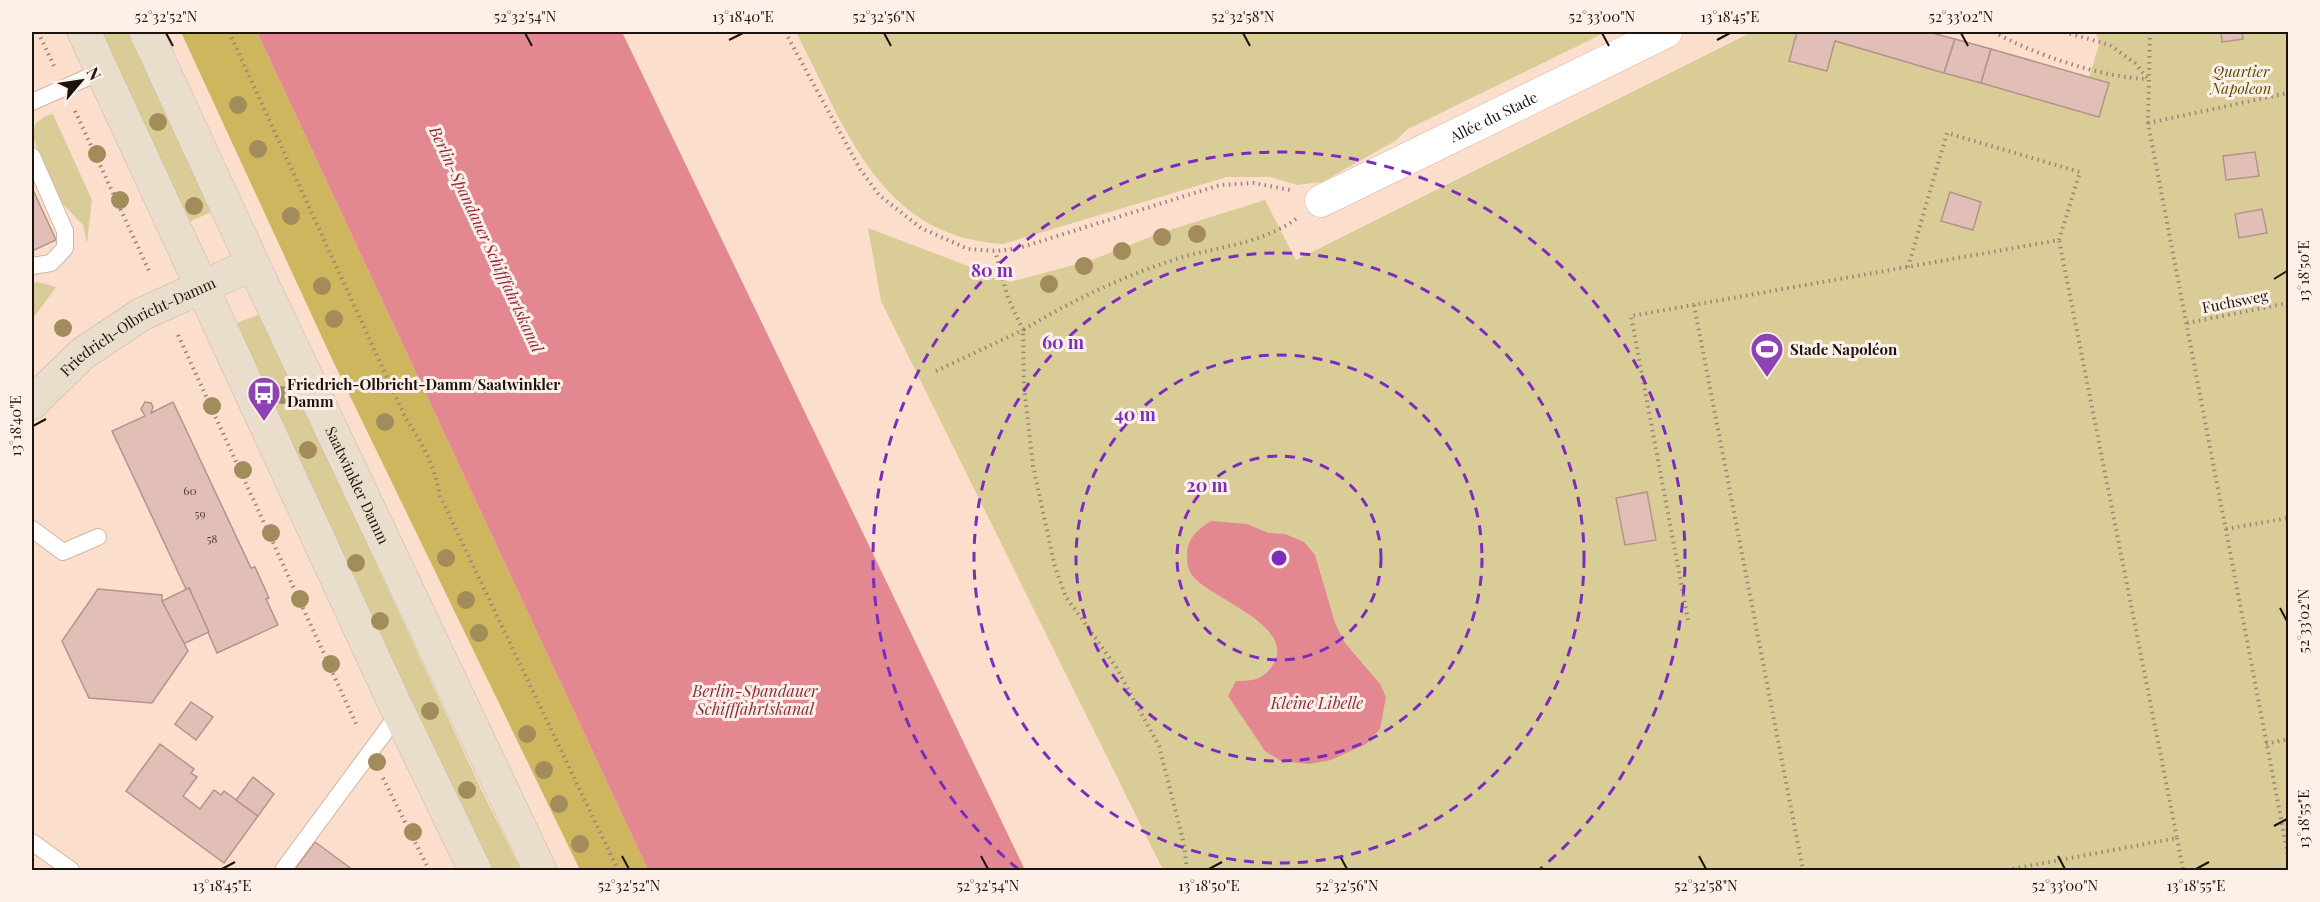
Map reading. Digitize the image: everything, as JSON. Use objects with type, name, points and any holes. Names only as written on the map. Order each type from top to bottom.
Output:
[{"type":"main road","points":[[84,32],[399,713],[475,870]]},
{"type":"main road","name":"Saatwinkler Damm","points":[[146,32],[253,264],[540,870]]},
{"type":"main road","name":"Friedrich-Olbricht-Damm","points":[[32,403],[82,354],[142,314],[253,264]]},
{"type":"street","name":"Allée du Stade","points":[[1321,201],[1666,32]]},
{"type":"lane","points":[[32,102],[102,70]]},
{"type":"lane","points":[[32,156],[65,231],[66,248],[51,263],[32,266]]},
{"type":"lane","points":[[32,530],[63,552],[98,537]]},
{"type":"lane","points":[[283,870],[399,713]]},
{"type":"lane","points":[[32,842],[71,870]]},
{"type":"path","points":[[38,32],[370,753],[429,870]]},
{"type":"path","points":[[229,32],[406,418],[421,440],[437,478],[440,496],[618,870]]},
{"type":"path","points":[[785,32],[860,169],[879,195],[921,228],[968,249],[995,251],[1019,248],[1220,185],[1254,183],[1284,188],[1321,201]]},
{"type":"path","points":[[1994,32],[2015,44],[2122,78],[2148,79]]},
{"type":"path","points":[[2064,32],[2110,45],[2135,63],[2148,79]]},
{"type":"path","points":[[2150,32],[2148,123],[2289,855]]},
{"type":"path","points":[[2148,123],[2289,93]]},
{"type":"path","points":[[1908,267],[1947,133],[2080,172],[2059,240],[2183,870]]},
{"type":"path","points":[[936,371],[1023,330],[1102,287],[1184,257],[1254,241],[1284,227]]},
{"type":"path","points":[[1688,620],[1631,316],[2059,240]]},
{"type":"path","points":[[995,251],[1008,298],[1023,330],[1024,386],[1033,466],[1055,567],[1066,597],[1116,667],[1159,746],[1184,844],[1187,870]]},
{"type":"path","name":"Fuchsweg","points":[[2187,323],[2289,303]]},
{"type":"path","points":[[1694,305],[1803,870]]},
{"type":"path","points":[[2226,529],[2289,518]]},
{"type":"path","points":[[2266,744],[2289,739]]},
{"type":"path","points":[[2007,870],[2177,838]]},
{"type":"green space","points":[[102,32],[130,32],[211,212],[189,222]]},
{"type":"green space","points":[[796,32],[1606,32],[1408,129],[1395,141],[1322,182],[1297,185],[1271,177],[1227,177],[1003,244],[960,237],[925,221],[895,198],[871,170],[850,138]]},
{"type":"green space","name":"Stade Napoléon","points":[[1752,32],[1928,32],[2089,77],[2100,42],[2095,32],[2288,32],[2288,870],[1163,870],[881,301],[868,228],[1010,282],[1092,260],[1160,233],[1265,200],[1296,260]]},
{"type":"green space","points":[[53,114],[92,200],[87,243],[83,225],[59,200],[33,138],[35,124],[45,116]]},
{"type":"green space","points":[[38,282],[56,287],[32,320],[32,283]]},
{"type":"green space","points":[[260,314],[521,870],[492,870],[234,324]]},
{"type":"shaded area","points":[[181,32],[257,32],[648,870],[580,870],[332,359]]},
{"type":"water","name":"Berlin-Spandauer Schifffahrtskanal","points":[[257,32],[622,32],[1025,870],[648,870]]},
{"type":"water","name":"Kleine Libelle","points":[[1211,521],[1247,524],[1269,533],[1285,534],[1304,542],[1315,555],[1335,623],[1345,643],[1380,684],[1386,697],[1380,729],[1366,744],[1331,760],[1309,764],[1281,761],[1265,751],[1228,696],[1236,681],[1261,677],[1272,666],[1277,652],[1274,638],[1248,614],[1201,584],[1190,572],[1187,559],[1189,542],[1198,530]]},
{"type":"building","points":[[1797,32],[1928,32],[1955,39],[1944,73],[1835,41],[1827,71],[1789,61]]},
{"type":"building","points":[[2221,32],[2242,32],[2243,39],[2222,42]]},
{"type":"building","points":[[1955,39],[1991,49],[1981,83],[1944,73]]},
{"type":"building","points":[[1991,49],[2109,83],[2099,117],[1981,83]]},
{"type":"building","points":[[2255,152],[2259,176],[2226,180],[2223,156]]},
{"type":"building","points":[[32,191],[56,240],[32,251]]},
{"type":"building","points":[[1950,192],[1981,202],[1973,230],[1941,221]]},
{"type":"building","points":[[2262,209],[2267,233],[2239,238],[2235,214]]},
{"type":"building","points":[[145,402],[151,403],[153,407],[151,413],[173,402],[251,568],[255,567],[278,625],[217,653],[189,588],[186,589],[112,431],[145,416],[141,409]]},
{"type":"building","points":[[1647,492],[1656,540],[1625,545],[1616,498]]},
{"type":"building","points":[[189,588],[209,632],[183,644],[162,601]]},
{"type":"building","points":[[98,589],[162,595],[162,601],[188,651],[152,703],[89,698],[62,641]]},
{"type":"building","points":[[191,702],[213,717],[196,740],[175,724]]},
{"type":"building","points":[[160,744],[194,769],[191,773],[197,777],[183,796],[200,809],[214,790],[221,795],[224,791],[258,816],[224,863],[126,791]]},
{"type":"building","points":[[253,777],[274,794],[258,816],[236,800]]},
{"type":"building","points":[[315,842],[353,870],[294,870]]},
{"type":"place","name":"Stade Napoléon","points":[[1767,378]]},
{"type":"place","name":"Friedrich-Olbricht-Damm/Saatwinkler Damm","points":[[264,422]]},
{"type":"park label","name":"Quartier Napoleon","points":[[2241,80]]}]
